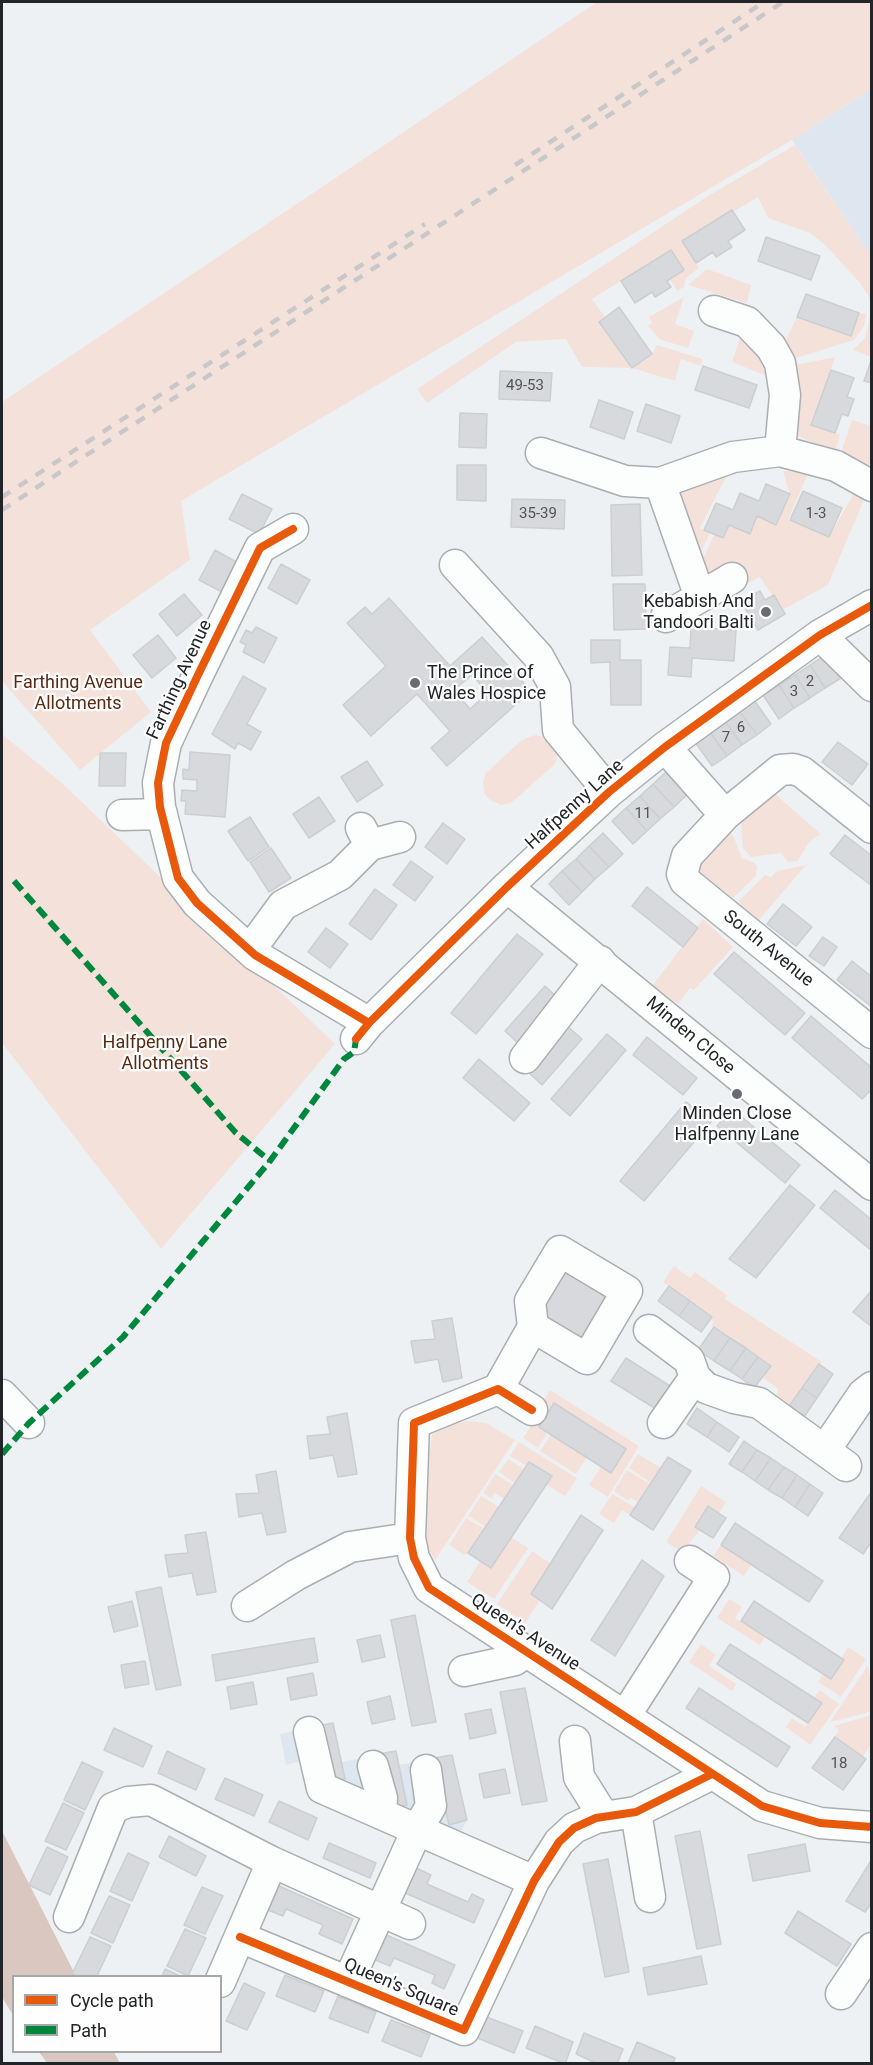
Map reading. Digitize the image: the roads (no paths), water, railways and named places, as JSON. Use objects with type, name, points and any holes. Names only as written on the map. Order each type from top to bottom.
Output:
[{"type":"street","points":[[714,311],[747,322],[771,347],[780,363],[785,395],[780,451]]},
{"type":"street","points":[[541,453],[625,481],[660,483],[733,457],[780,451],[836,466],[871,485]]},
{"type":"street","points":[[660,483],[700,597]]},
{"type":"street","name":"Farthing Avenue","points":[[293,529],[251,544],[166,743],[158,783],[162,814],[178,878],[197,903],[250,950],[363,1031]]},
{"type":"street","points":[[455,565],[538,656],[555,687],[558,729],[609,792]]},
{"type":"street","points":[[666,617],[732,578]]},
{"type":"street","name":"Halfpenny Lane","points":[[363,1031],[507,887],[609,792],[665,747],[820,634],[872,605]]},
{"type":"street","points":[[820,634],[872,686]]},
{"type":"street","points":[[665,747],[725,815],[774,772],[786,769],[802,772],[872,828]]},
{"type":"street","points":[[122,815],[162,814]]},
{"type":"street","name":"South Avenue","points":[[725,815],[687,856],[682,874],[686,881],[872,1033]]},
{"type":"street","points":[[250,950],[283,905],[340,875],[366,836],[400,837]]},
{"type":"street","name":"Minden Close","points":[[507,887],[872,1185]]},
{"type":"street","points":[[525,1058],[600,961]]},
{"type":"street","points":[[532,1410],[498,1389],[533,1327]]},
{"type":"street","points":[[649,1330],[689,1360],[695,1377],[713,1391],[759,1403],[836,1458],[863,1394],[872,1387]]},
{"type":"street","points":[[663,1423],[695,1377]]},
{"type":"street","name":"Queen's Avenue","points":[[498,1389],[414,1423],[410,1538],[414,1558],[429,1588],[762,1806],[820,1823],[871,1826]]},
{"type":"street","points":[[2,1395],[29,1423]]},
{"type":"street","points":[[247,1606],[296,1575],[350,1547],[410,1538]]},
{"type":"street","points":[[626,1716],[714,1576],[690,1561]]},
{"type":"street","points":[[464,1671],[515,1660],[526,1651]]},
{"type":"street","points":[[309,1732],[322,1788],[534,1881],[560,1842],[574,1828],[604,1817],[636,1812],[712,1774]]},
{"type":"street","points":[[575,1741],[579,1777],[604,1817]]},
{"type":"street","points":[[373,1766],[382,1798],[381,1814]]},
{"type":"street","name":"Queen's Square","points":[[348,1982],[417,1830],[431,1806],[426,1770]]},
{"type":"street","points":[[69,1917],[113,1808],[128,1802],[152,1800],[272,1862],[410,1924]]},
{"type":"street","points":[[636,1812],[650,1897]]},
{"type":"street","points":[[222,1978],[272,1862]]},
{"type":"street","name":"Queen's Square","points":[[240,1937],[464,2030],[534,1881]]},
{"type":"street","points":[[841,1994],[872,1948]]},
{"type":"railway","points":[[515,165],[764,2]]},
{"type":"railway","points":[[2,510],[783,2]]},
{"type":"railway","points":[[2,497],[425,224]]},
{"type":"place","name":"Kebabish And Tandoori Balti","points":[[766,612]]},
{"type":"place","name":"The Prince of Wales Hospice","points":[[415,683]]},
{"type":"place","name":"Minden Close Halfpenny Lane","points":[[737,1094]]},
{"type":"park label","name":"Farthing Avenue Allotments","points":[[78,693]]},
{"type":"park label","name":"Halfpenny Lane Allotments","points":[[165,1053]]}]
